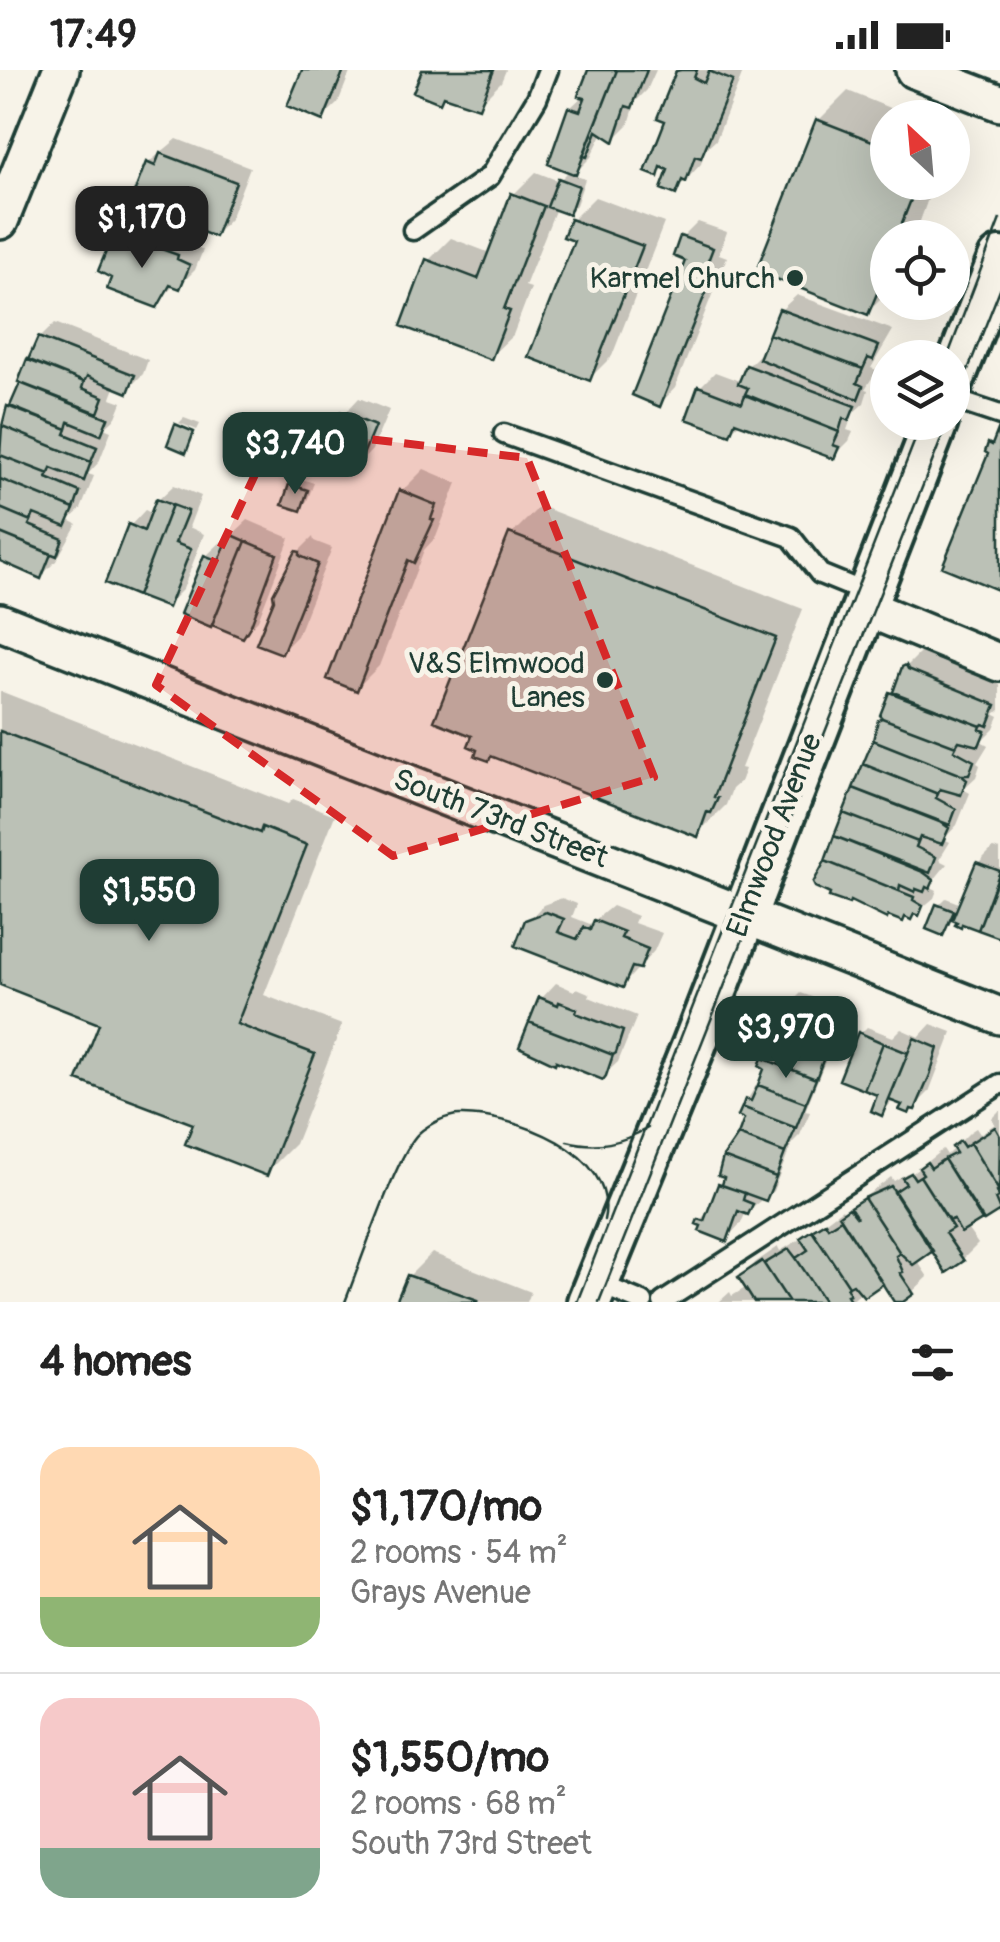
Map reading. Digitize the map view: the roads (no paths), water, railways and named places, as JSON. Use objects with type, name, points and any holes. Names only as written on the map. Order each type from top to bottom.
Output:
[{"type":"street","points":[[0,221],[61,70]]},
{"type":"street","points":[[914,70],[1000,103]]},
{"type":"street","points":[[970,354],[988,326],[1000,258]]},
{"type":"street","name":"Elmwood Avenue","points":[[593,1292],[929,440]]},
{"type":"street","points":[[866,600],[1000,663]]},
{"type":"street","name":"South 73rd Street","points":[[0,622],[1000,1016]]},
{"type":"lane","points":[[413,230],[490,176],[537,98],[548,70]]},
{"type":"lane","points":[[970,405],[1000,415]]},
{"type":"lane","points":[[504,434],[791,537],[820,574],[866,600]]},
{"type":"lane","points":[[663,1302],[1000,1084]]},
{"type":"lane","points":[[593,1292],[643,1302]]},
{"type":"tram line","points":[[954,340],[1000,219]]},
{"type":"tram line","points":[[970,365],[1000,289]]},
{"type":"tram line","points":[[577,1302],[915,440]]},
{"type":"tram line","points":[[599,1302],[941,440]]},
{"type":"tram line","points":[[345,1302],[410,1144],[423,1130],[450,1117],[482,1116],[507,1121],[557,1142],[579,1157],[595,1175],[604,1196],[604,1220]]},
{"type":"tram line","points":[[567,1141],[609,1143],[648,1128]]},
{"type":"place","name":"Karmel Church","points":[[795,278]]},
{"type":"place","name":"V&S Elmwood Lanes","points":[[605,680]]}]
